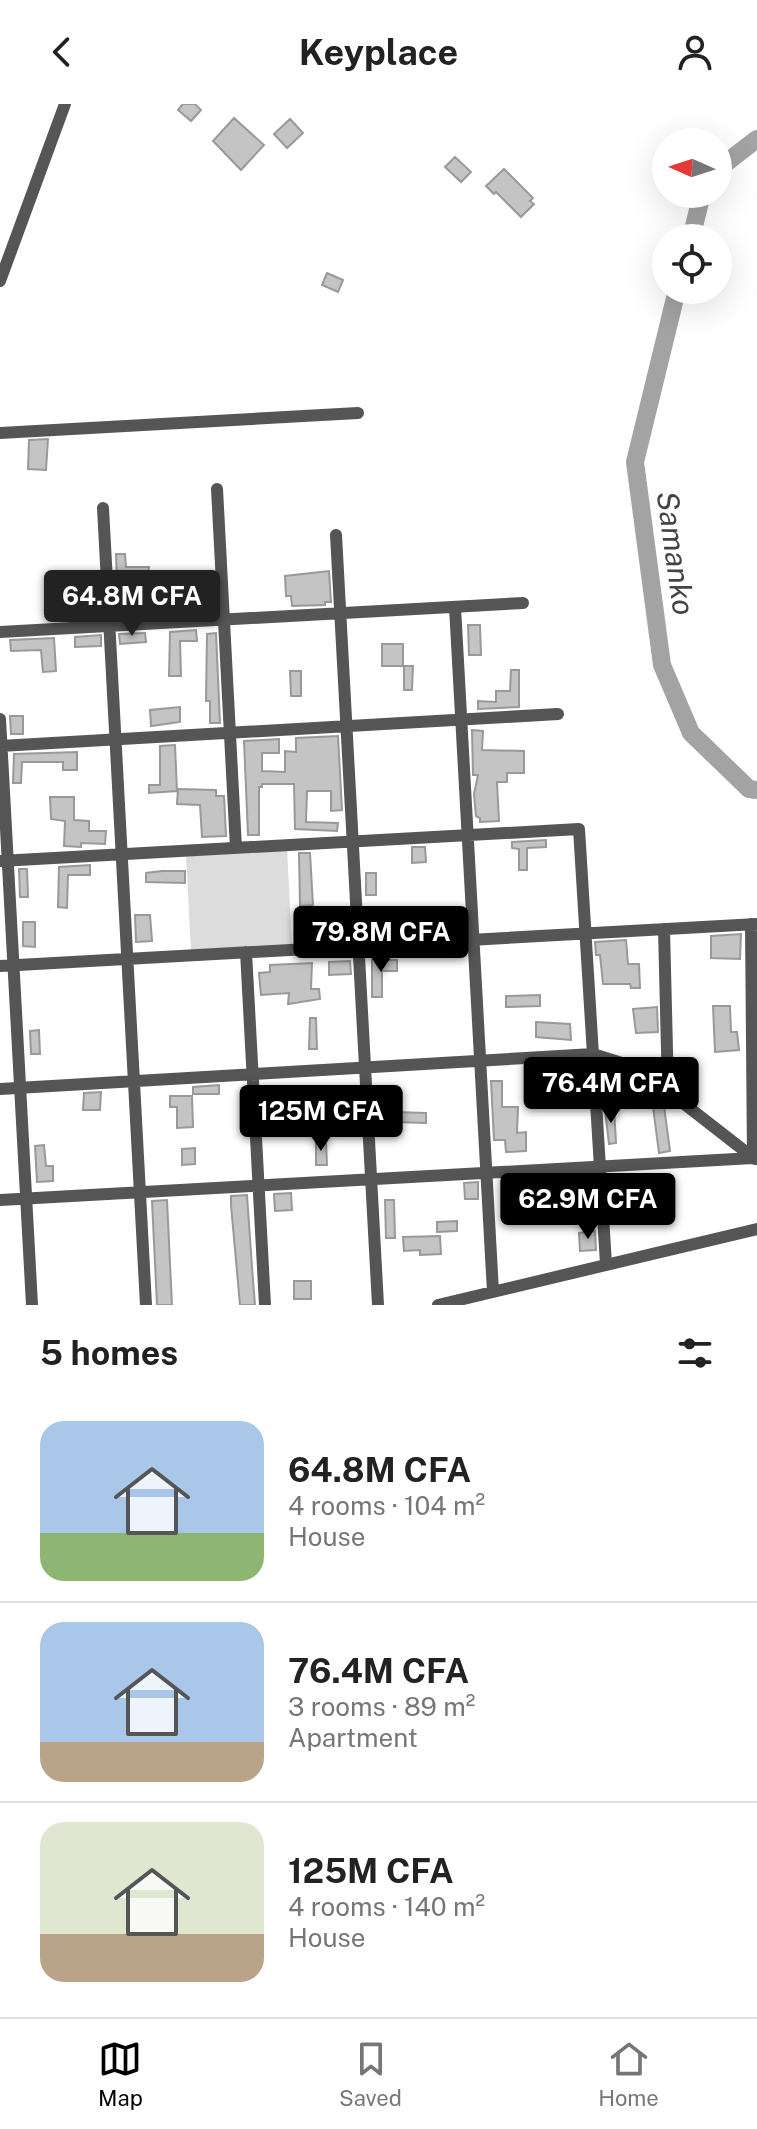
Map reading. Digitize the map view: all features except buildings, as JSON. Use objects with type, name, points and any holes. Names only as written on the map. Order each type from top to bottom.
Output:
[{"type":"street","points":[[0,281],[65,104]]},
{"type":"street","points":[[0,433],[358,413]]},
{"type":"street","points":[[217,489],[236,848]]},
{"type":"street","points":[[103,508],[146,1305]]},
{"type":"street","points":[[336,535],[378,1305]]},
{"type":"street","points":[[0,632],[523,603]]},
{"type":"street","points":[[455,607],[493,1292]]},
{"type":"street","points":[[1,746],[558,714]]},
{"type":"street","points":[[0,719],[7,966],[20,1088],[32,1305]]},
{"type":"street","points":[[4,861],[579,829],[606,1264]]},
{"type":"street","points":[[7,966],[754,924],[755,1159]]},
{"type":"street","points":[[664,929],[668,1091]]},
{"type":"street","points":[[246,952],[265,1305]]},
{"type":"street","points":[[0,1089],[593,1054],[628,1065],[668,1091],[755,1159]]},
{"type":"street","points":[[0,1200],[755,1159]]},
{"type":"street","points":[[438,1305],[475,1301],[493,1292],[757,1229]]},
{"type":"shaded area","points":[[287,848],[292,946],[191,952],[186,854]]},
{"type":"waterway","name":"Samanko","points":[[732,158],[757,139]]},
{"type":"waterway","name":"Samanko","points":[[694,224],[698,208]]},
{"type":"waterway","name":"Samanko","points":[[674,304],[635,462],[662,665],[691,733],[749,789],[757,790]]}]
